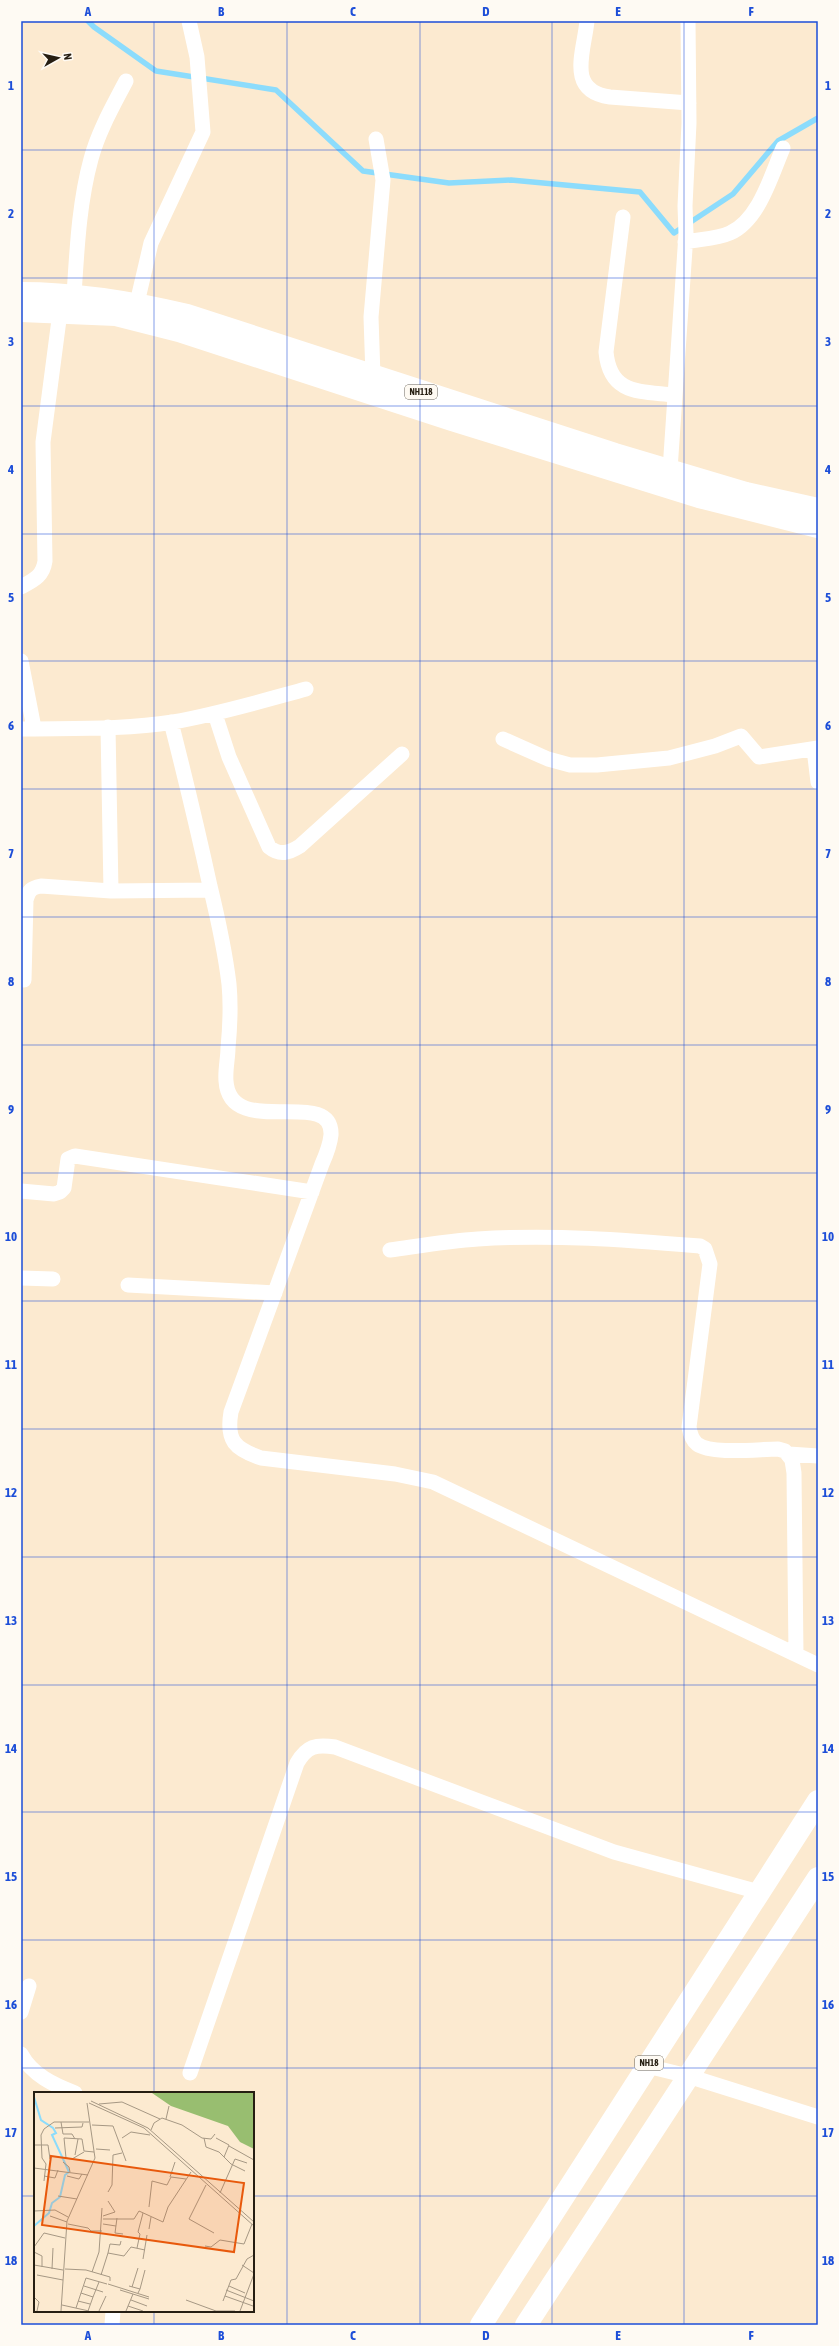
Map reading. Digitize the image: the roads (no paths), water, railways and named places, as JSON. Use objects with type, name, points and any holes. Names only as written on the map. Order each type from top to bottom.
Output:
[{"type":"highway","name":"NH118","points":[[21,293],[74,295],[137,303],[194,317],[670,470],[746,493],[818,509]]},
{"type":"highway","name":"NH118","points":[[21,311],[116,315],[179,331],[460,422],[699,497],[818,526]]},
{"type":"highway","name":"NH18","points":[[481,2325],[758,1892],[818,1801]]},
{"type":"highway","points":[[526,2325],[818,1878]]},
{"type":"street","points":[[137,303],[151,243],[203,132],[197,57],[189,21]]},
{"type":"street","points":[[587,21],[582,58],[582,77],[583,84],[589,90],[599,96],[689,103]]},
{"type":"street","points":[[670,470],[685,238],[689,103],[688,21]]},
{"type":"street","points":[[74,295],[80,210],[91,158],[108,115],[126,82]]},
{"type":"street","points":[[374,376],[371,317],[383,180],[376,139]]},
{"type":"street","points":[[685,238],[729,234],[742,226],[752,216],[783,148]]},
{"type":"street","points":[[623,217],[606,352],[608,366],[611,376],[619,384],[631,390],[674,396]]},
{"type":"street","points":[[21,587],[39,577],[44,570],[43,442],[60,312]]},
{"type":"street","points":[[21,661],[27,728],[108,727],[171,722],[215,714],[306,689]]},
{"type":"street","points":[[215,714],[229,757],[269,846],[276,852],[283,854],[300,846],[402,754]]},
{"type":"street","points":[[171,722],[222,939],[229,985],[230,1029],[226,1081],[230,1094],[234,1101],[254,1112],[311,1112],[322,1116],[327,1121],[331,1134],[330,1143],[232,1412],[229,1427],[231,1438],[236,1445],[245,1452],[261,1458],[395,1474],[433,1482],[818,1665]]},
{"type":"street","points":[[108,727],[111,891]]},
{"type":"street","points":[[503,739],[548,759],[570,765],[597,765],[669,758],[715,746],[741,736],[759,757],[816,748],[818,782]]},
{"type":"street","points":[[24,980],[25,907],[28,892],[33,888],[41,886],[111,891],[211,890]]},
{"type":"street","points":[[21,1191],[54,1194],[60,1192],[64,1188],[68,1159],[75,1156],[312,1192]]},
{"type":"street","points":[[390,1250],[477,1239],[533,1238],[613,1238],[700,1246],[705,1249],[710,1264],[689,1427],[692,1436],[696,1443],[716,1449],[778,1449],[789,1454],[818,1456]]},
{"type":"street","points":[[21,1278],[53,1279]]},
{"type":"street","points":[[128,1285],[275,1293]]},
{"type":"street","points":[[789,1454],[794,1473],[796,1654]]},
{"type":"street","points":[[190,2073],[297,1763],[303,1752],[314,1747],[335,1747],[614,1852],[758,1892]]},
{"type":"street","points":[[21,2012],[29,1986]]},
{"type":"street","points":[[21,2054],[33,2070],[56,2086],[72,2092]]},
{"type":"street","points":[[647,2066],[688,2076],[818,2117]]},
{"type":"street","points":[[112,2325],[113,2312]]},
{"type":"waterway","points":[[88,21],[94,27],[156,71],[276,90],[363,171],[449,183],[511,180],[640,192],[674,233],[733,194],[778,141],[818,118]]}]
